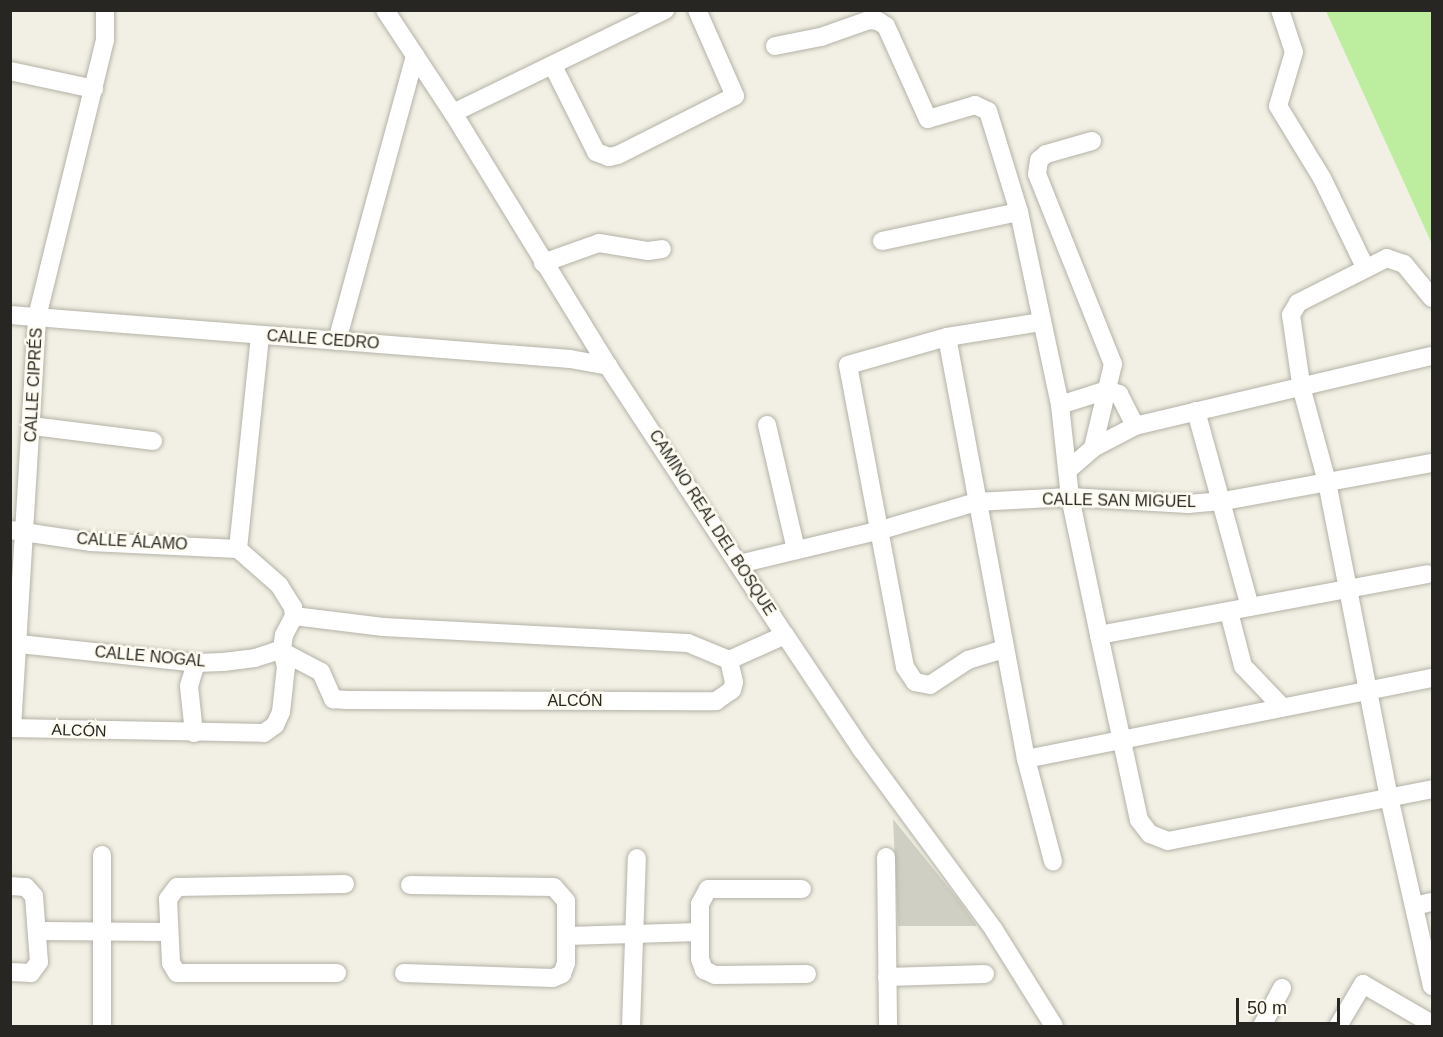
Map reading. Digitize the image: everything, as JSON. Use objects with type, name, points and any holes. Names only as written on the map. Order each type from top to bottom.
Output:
[{"type":"street","name":"CAMINO REAL DEL BOSQUE","points":[[385,10],[453,113],[608,366],[862,750],[994,930],[1053,1026]]},
{"type":"street","points":[[453,113],[665,10]]},
{"type":"street","points":[[553,66],[596,152],[609,157],[618,155],[735,96],[697,10]]},
{"type":"street","points":[[1280,10],[1293,52],[1278,106],[1322,178],[1365,267]]},
{"type":"street","name":"CALLE CIPRÉS","points":[[11,728],[18,531],[32,426],[38,317],[105,40],[105,13]]},
{"type":"street","points":[[775,46],[821,37],[868,20],[882,22],[928,119],[975,105],[988,111],[1019,212],[1060,405],[1070,497],[1099,635],[1139,820],[1150,834],[1168,841],[1432,789]]},
{"type":"street","points":[[337,341],[415,55]]},
{"type":"street","points":[[10,71],[94,89]]},
{"type":"street","points":[[1092,141],[1046,154],[1039,160],[1037,174],[1113,364],[1093,448]]},
{"type":"street","points":[[882,241],[1019,212]]},
{"type":"street","points":[[543,263],[599,243],[648,251],[662,249]]},
{"type":"street","points":[[1432,298],[1404,264],[1391,257],[1365,267],[1293,308],[1291,322],[1302,390],[1327,482],[1389,797],[1432,986]]},
{"type":"street","name":"CALLE CEDRO","points":[[10,315],[337,341],[608,366]]},
{"type":"street","points":[[1004,649],[968,660],[930,686],[915,682],[905,667],[881,530],[848,365],[946,337],[1042,322]]},
{"type":"street","points":[[260,335],[238,549],[279,585],[293,607],[294,616],[284,635],[283,650]]},
{"type":"street","points":[[946,337],[1026,759],[1053,861]]},
{"type":"street","points":[[1068,470],[1093,448],[1135,426],[1196,411],[1302,390],[1432,357]]},
{"type":"street","points":[[1060,405],[1107,390],[1119,394],[1135,426]]},
{"type":"street","points":[[1196,411],[1224,501],[1250,607]]},
{"type":"street","points":[[767,425],[796,550]]},
{"type":"street","points":[[32,426],[153,441]]},
{"type":"street","name":"CALLE SAN MIGUEL","points":[[739,564],[881,530],[976,502],[1070,497],[1188,504],[1224,501],[1432,463]]},
{"type":"street","name":"CALLE ÁLAMO","points":[[18,531],[90,542],[238,549]]},
{"type":"street","points":[[1099,635],[1427,574]]},
{"type":"street","points":[[1229,612],[1243,666],[1282,707]]},
{"type":"street","points":[[294,616],[382,627],[688,643],[729,660],[785,634]]},
{"type":"street","name":"CALLE NOGAL","points":[[14,643],[196,663],[255,658],[283,650]]},
{"type":"street","name":"ALCÓN","points":[[283,650],[321,672],[333,699],[347,700],[716,701],[732,690],[734,682],[729,660]]},
{"type":"street","name":"ALCÓN","points":[[11,728],[264,733],[275,725],[281,712],[286,667],[283,650]]},
{"type":"street","points":[[194,733],[189,686],[196,663]]},
{"type":"street","points":[[1026,759],[1432,678]]},
{"type":"street","points":[[102,855],[100,932],[102,1026]]},
{"type":"street","points":[[886,857],[888,1026]]},
{"type":"street","points":[[631,1026],[637,858]]},
{"type":"street","points":[[337,973],[184,975],[177,973],[171,963],[168,932],[169,895],[177,887],[345,884]]},
{"type":"street","points":[[404,973],[553,978],[564,969],[567,936],[566,901],[554,887],[410,885]]},
{"type":"street","points":[[10,886],[26,887],[32,892],[38,966],[31,973],[10,972]]},
{"type":"street","points":[[802,889],[708,889],[700,904],[700,965],[709,974],[807,974]]},
{"type":"street","points":[[1414,906],[1432,903]]},
{"type":"street","points":[[36,931],[168,932]]},
{"type":"street","points":[[567,936],[699,932]]},
{"type":"street","points":[[887,977],[985,974]]},
{"type":"street","points":[[1338,1026],[1363,984],[1432,1024]]},
{"type":"street","points":[[1262,1026],[1282,988]]},
{"type":"green space","points":[[1326,11],[1432,11],[1432,244]]},
{"type":"building","points":[[893,819],[957,898],[977,926],[898,926]]}]
